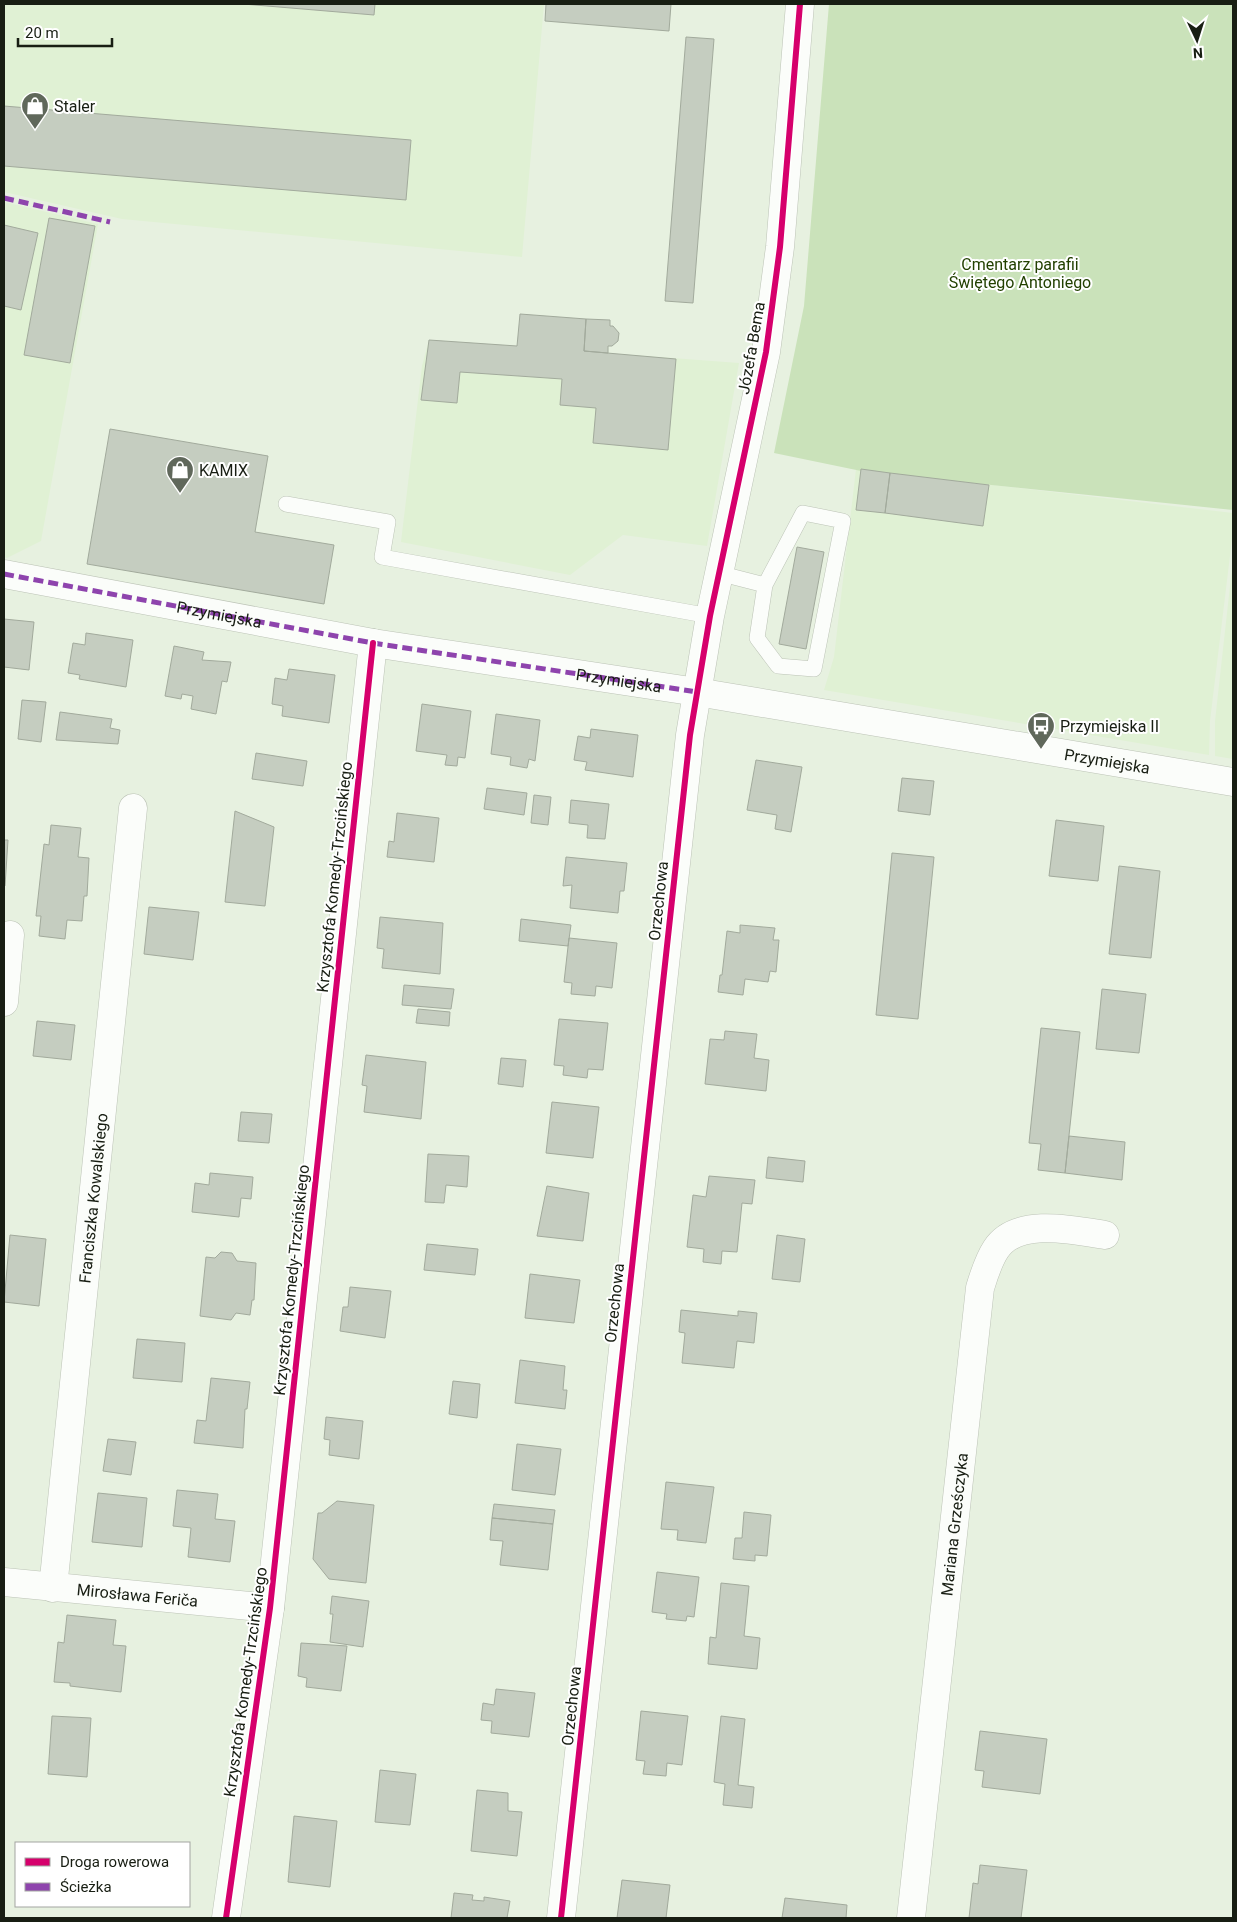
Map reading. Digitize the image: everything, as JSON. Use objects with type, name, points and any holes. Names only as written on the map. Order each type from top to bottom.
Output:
[{"type":"street","name":"Józefa Bema","points":[[697,692],[718,573],[766,352],[780,247],[800,4]]},
{"type":"street","name":"Przymiejska","points":[[4,574],[373,643],[697,692],[1233,782]]},
{"type":"street","name":"Krzysztofa Komedy-Trzcińskiego","points":[[226,1918],[270,1608],[373,643]]},
{"type":"street","name":"Orzechowa","points":[[562,1918],[690,735],[697,692]]},
{"type":"street","name":"Franciszka Kowalskiego","points":[[53,1588],[133,808]]},
{"type":"street","points":[[4,1002],[10,935]]},
{"type":"street","name":"Mariana Grześczyka","points":[[911,1918],[980,1288],[988,1262],[997,1247],[1011,1236],[1032,1228],[1061,1228],[1105,1235]]},
{"type":"street","name":"Mirosława Feriča","points":[[4,1582],[270,1608]]},
{"type":"lane","points":[[286,504],[388,522],[382,557],[710,616]]},
{"type":"lane","points":[[803,513],[842,521],[814,669],[778,666],[757,638],[765,585],[803,513]]},
{"type":"lane","points":[[718,573],[765,585]]},
{"type":"shaded area","points":[[4,4],[544,4],[522,257],[122,219],[4,192]]},
{"type":"shaded area","points":[[4,202],[98,224],[41,541],[7,558],[4,557]]},
{"type":"shaded area","points":[[429,340],[739,363],[707,546],[623,535],[570,575],[401,542],[422,366]]},
{"type":"shaded area","points":[[856,469],[1233,513],[1233,531],[1210,721],[1209,755],[824,690],[834,657]]},
{"type":"shaded area","points":[[1233,559],[1233,759],[1215,756],[1215,721]]},
{"type":"green space","name":"Cmentarz parafii Świętego Antoniego","points":[[829,4],[1233,4],[1233,510],[866,472],[774,453],[804,306]]},
{"type":"building","points":[[243,4],[375,4],[374,15]]},
{"type":"building","points":[[546,4],[671,4],[669,31],[545,21]]},
{"type":"building","points":[[686,37],[714,39],[693,303],[665,301]]},
{"type":"building","points":[[4,106],[411,140],[406,200],[4,166]]},
{"type":"building","points":[[49,218],[95,226],[70,363],[24,355]]},
{"type":"building","points":[[4,225],[38,233],[21,310],[4,306]]},
{"type":"building","points":[[520,314],[586,319],[584,351],[676,359],[668,450],[593,443],[596,408],[560,405],[562,379],[460,372],[457,403],[421,400],[429,340],[517,346]]},
{"type":"building","points":[[586,319],[610,320],[610,326],[613,326],[619,333],[618,341],[612,346],[608,346],[608,353],[584,351]]},
{"type":"building","name":"KAMIX","points":[[110,429],[268,456],[255,532],[334,545],[324,604],[87,564]]},
{"type":"building","points":[[861,469],[890,473],[885,513],[856,510]]},
{"type":"building","points":[[890,473],[989,485],[983,526],[885,513]]},
{"type":"building","points":[[797,547],[824,552],[806,649],[779,644]]},
{"type":"building","points":[[4,619],[34,622],[29,670],[4,667]]},
{"type":"building","points":[[86,633],[133,640],[126,687],[79,679],[80,675],[68,673],[73,643],[85,645]]},
{"type":"building","points":[[174,646],[204,652],[202,660],[231,662],[227,682],[222,681],[216,714],[191,709],[193,696],[182,694],[181,699],[165,696]]},
{"type":"building","points":[[289,669],[335,675],[329,723],[282,716],[283,706],[272,704],[275,678],[287,680]]},
{"type":"building","points":[[22,700],[46,702],[41,742],[18,739]]},
{"type":"building","points":[[422,704],[471,711],[465,758],[458,757],[457,766],[445,765],[447,755],[416,751]]},
{"type":"building","points":[[60,712],[112,719],[110,728],[120,730],[118,744],[56,740]]},
{"type":"building","points":[[496,714],[540,720],[535,761],[529,759],[527,768],[510,765],[511,757],[491,754]]},
{"type":"building","points":[[591,729],[638,735],[633,777],[585,770],[587,762],[574,760],[578,736],[590,738]]},
{"type":"building","points":[[256,753],[307,761],[303,786],[252,779]]},
{"type":"building","points":[[756,760],[802,767],[791,832],[775,829],[777,815],[747,810]]},
{"type":"building","points":[[902,778],[934,781],[930,815],[898,811]]},
{"type":"building","points":[[487,788],[527,793],[524,815],[484,809]]},
{"type":"building","points":[[534,795],[551,797],[548,825],[531,823]]},
{"type":"building","points":[[571,800],[609,804],[605,839],[587,838],[588,825],[569,823]]},
{"type":"building","points":[[235,811],[274,827],[265,906],[225,902]]},
{"type":"building","points":[[397,813],[439,818],[434,862],[387,857],[389,841],[394,842]]},
{"type":"building","points":[[1056,820],[1104,826],[1098,881],[1049,876]]},
{"type":"building","points":[[51,825],[81,828],[78,857],[89,858],[87,896],[84,896],[82,921],[67,920],[65,939],[39,936],[41,916],[36,916],[44,844],[49,845]]},
{"type":"building","points":[[4,840],[8,840],[5,886],[4,885]]},
{"type":"building","points":[[892,853],[934,857],[918,1019],[876,1015]]},
{"type":"building","points":[[566,857],[627,863],[624,891],[620,891],[618,913],[570,908],[572,885],[563,886]]},
{"type":"building","points":[[1119,866],[1160,871],[1151,958],[1109,954]]},
{"type":"building","points":[[149,907],[199,912],[193,960],[144,954]]},
{"type":"building","points":[[380,917],[443,923],[440,974],[382,968],[384,949],[377,948]]},
{"type":"building","points":[[521,919],[571,925],[568,946],[519,941]]},
{"type":"building","points":[[740,925],[775,928],[773,940],[779,940],[776,972],[770,971],[768,982],[745,979],[743,995],[718,992],[727,931],[740,933]]},
{"type":"building","points":[[569,938],[617,943],[612,988],[596,986],[595,996],[571,994],[572,983],[564,982]]},
{"type":"building","points":[[404,985],[454,989],[451,1009],[402,1005]]},
{"type":"building","points":[[1102,989],[1146,994],[1139,1053],[1096,1049]]},
{"type":"building","points":[[418,1009],[450,1012],[449,1026],[416,1023]]},
{"type":"building","points":[[559,1019],[608,1023],[603,1070],[588,1069],[587,1078],[563,1075],[564,1066],[554,1065]]},
{"type":"building","points":[[37,1021],[75,1025],[71,1060],[33,1056]]},
{"type":"building","points":[[1041,1028],[1080,1032],[1065,1173],[1038,1170],[1041,1144],[1029,1143]]},
{"type":"building","points":[[725,1031],[757,1034],[754,1058],[769,1060],[766,1091],[705,1084],[710,1039],[724,1040]]},
{"type":"building","points":[[366,1055],[426,1062],[421,1119],[364,1112],[367,1086],[362,1085]]},
{"type":"building","points":[[501,1058],[526,1060],[523,1087],[498,1084]]},
{"type":"building","points":[[552,1102],[599,1107],[593,1158],[546,1153]]},
{"type":"building","points":[[241,1112],[272,1114],[269,1143],[238,1141]]},
{"type":"building","points":[[1069,1136],[1125,1142],[1122,1180],[1065,1173]]},
{"type":"building","points":[[428,1154],[469,1156],[467,1187],[446,1185],[444,1203],[425,1202]]},
{"type":"building","points":[[768,1157],[805,1161],[803,1182],[766,1178]]},
{"type":"building","points":[[210,1173],[253,1177],[251,1199],[241,1198],[239,1217],[192,1212],[195,1183],[209,1185]]},
{"type":"building","points":[[709,1176],[755,1180],[752,1204],[742,1203],[737,1252],[722,1251],[721,1264],[703,1262],[704,1249],[687,1247],[693,1195],[706,1197]]},
{"type":"building","points":[[547,1186],[589,1193],[583,1241],[537,1236]]},
{"type":"building","points":[[10,1235],[46,1239],[39,1306],[4,1302]]},
{"type":"building","points":[[777,1235],[805,1239],[800,1282],[772,1279]]},
{"type":"building","points":[[427,1244],[478,1249],[475,1275],[424,1270]]},
{"type":"building","points":[[221,1252],[232,1253],[237,1261],[256,1263],[254,1300],[252,1300],[250,1315],[236,1313],[231,1320],[200,1316],[206,1257],[215,1258]]},
{"type":"building","points":[[530,1274],[580,1280],[574,1323],[525,1318]]},
{"type":"building","points":[[350,1287],[391,1291],[385,1338],[340,1331],[343,1307],[348,1307]]},
{"type":"building","points":[[681,1310],[738,1316],[738,1311],[757,1313],[754,1343],[737,1341],[734,1368],[682,1363],[685,1333],[679,1332]]},
{"type":"building","points":[[137,1339],[185,1343],[182,1382],[133,1378]]},
{"type":"building","points":[[520,1360],[565,1366],[563,1390],[567,1390],[565,1409],[515,1403]]},
{"type":"building","points":[[211,1378],[250,1382],[247,1409],[245,1409],[243,1448],[194,1443],[197,1420],[206,1421]]},
{"type":"building","points":[[453,1381],[480,1384],[477,1418],[449,1414]]},
{"type":"building","points":[[326,1417],[363,1421],[359,1459],[329,1455],[330,1440],[324,1439]]},
{"type":"building","points":[[108,1439],[136,1442],[131,1475],[103,1471]]},
{"type":"building","points":[[517,1444],[561,1449],[555,1495],[512,1490]]},
{"type":"building","points":[[666,1482],[714,1487],[706,1543],[677,1540],[678,1530],[661,1529]]},
{"type":"building","points":[[177,1490],[218,1494],[215,1519],[235,1521],[230,1562],[188,1557],[191,1528],[173,1526]]},
{"type":"building","points":[[98,1493],[147,1498],[142,1547],[92,1542]]},
{"type":"building","points":[[337,1501],[374,1505],[366,1583],[329,1579],[313,1559],[318,1513],[322,1513]]},
{"type":"building","points":[[494,1504],[555,1510],[553,1524],[492,1518]]},
{"type":"building","points":[[744,1512],[771,1515],[767,1556],[755,1555],[755,1561],[733,1559],[735,1538],[742,1538]]},
{"type":"building","points":[[492,1518],[553,1524],[548,1570],[500,1565],[503,1541],[490,1540]]},
{"type":"building","points":[[657,1572],[699,1577],[694,1617],[687,1616],[686,1621],[666,1619],[667,1614],[652,1612]]},
{"type":"building","points":[[721,1583],[749,1586],[744,1636],[760,1638],[757,1669],[708,1664],[710,1637],[716,1638]]},
{"type":"building","points":[[332,1596],[369,1601],[363,1647],[330,1642],[333,1614],[330,1614]]},
{"type":"building","points":[[67,1615],[116,1620],[113,1645],[126,1646],[121,1692],[70,1686],[70,1683],[54,1682],[58,1642],[64,1643]]},
{"type":"building","points":[[301,1643],[347,1646],[341,1691],[306,1687],[307,1678],[298,1676]]},
{"type":"building","points":[[496,1689],[535,1693],[529,1737],[491,1733],[492,1721],[481,1720],[483,1703],[494,1705]]},
{"type":"building","points":[[641,1711],[688,1716],[682,1765],[667,1763],[666,1776],[643,1774],[645,1761],[636,1760]]},
{"type":"building","points":[[52,1716],[91,1718],[87,1777],[48,1774]]},
{"type":"building","points":[[721,1716],[745,1719],[738,1785],[754,1787],[752,1808],[723,1805],[725,1784],[714,1782]]},
{"type":"building","points":[[980,1731],[1047,1739],[1040,1794],[982,1787],[984,1771],[975,1770]]},
{"type":"building","points":[[380,1770],[416,1774],[410,1825],[375,1822]]},
{"type":"building","points":[[477,1790],[508,1793],[508,1811],[522,1812],[517,1856],[471,1851]]},
{"type":"building","points":[[294,1816],[337,1821],[330,1887],[288,1882]]},
{"type":"building","points":[[980,1865],[1027,1870],[1021,1918],[969,1918],[973,1883],[978,1884]]},
{"type":"building","points":[[622,1880],[670,1885],[666,1918],[617,1918]]},
{"type":"building","points":[[454,1893],[473,1895],[472,1900],[484,1901],[484,1897],[510,1901],[507,1918],[451,1918]]},
{"type":"building","points":[[785,1898],[847,1905],[846,1918],[782,1918]]},
{"type":"marked path","points":[[4,198],[110,222]]},
{"type":"marked path","points":[[4,574],[373,643],[697,692]]},
{"type":"cycle path","points":[[561,1918],[690,735],[710,616],[766,352],[780,247],[800,4]]},
{"type":"cycle path","points":[[226,1918],[270,1608],[373,643]]},
{"type":"place","name":"Staler","points":[[35,130]]},
{"type":"place","name":"KAMIX","points":[[180,494]]},
{"type":"place","name":"Przymiejska II","points":[[1041,750]]}]
